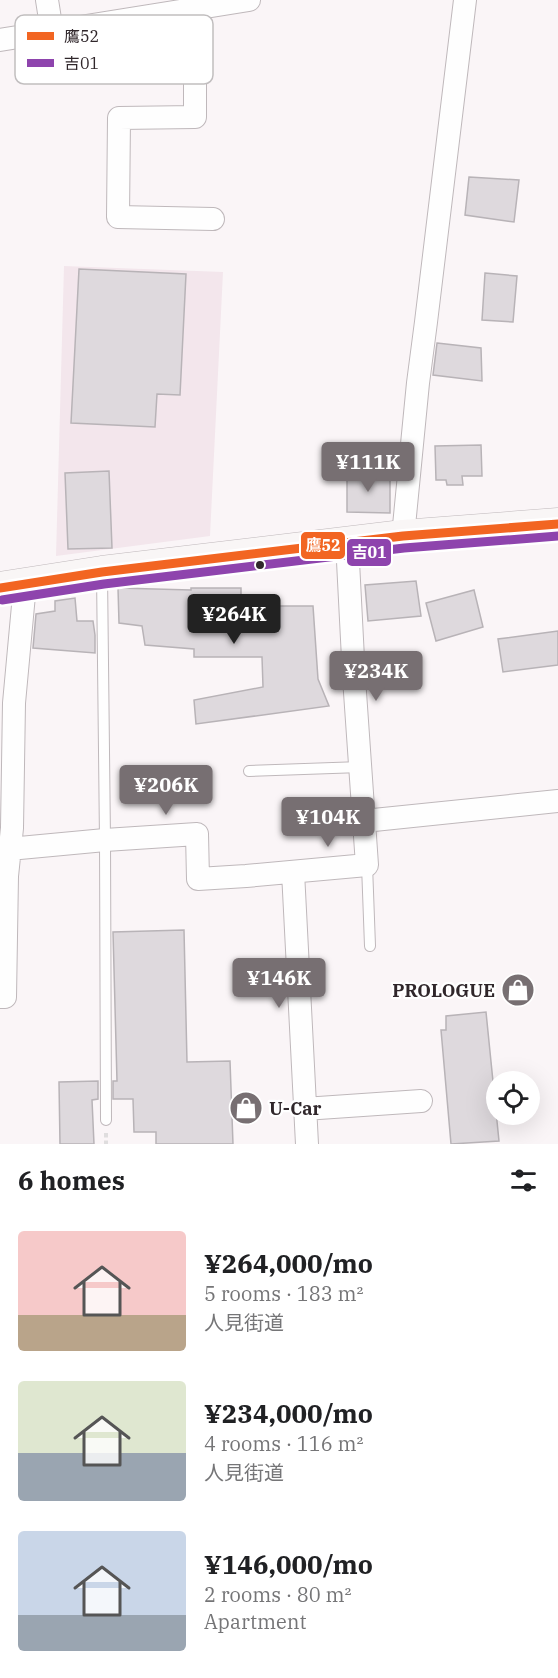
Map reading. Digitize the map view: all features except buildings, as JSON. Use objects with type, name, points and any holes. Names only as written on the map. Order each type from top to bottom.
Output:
[{"type":"main road","points":[[12,586],[102,572],[347,542],[558,524]]},
{"type":"street","points":[[47,0],[49,15]]},
{"type":"street","points":[[141,15],[188,6],[249,0]]},
{"type":"street","points":[[403,536],[418,383],[465,0]]},
{"type":"street","points":[[0,40],[15,38]]},
{"type":"street","points":[[193,84],[195,117],[119,118],[118,217],[213,219]]},
{"type":"street","points":[[3,851],[105,840],[197,834],[198,879],[367,865],[347,542]]},
{"type":"street","points":[[0,997],[5,997],[7,876],[3,851],[12,828],[14,704],[12,586]]},
{"type":"street","points":[[364,821],[558,801]]},
{"type":"street","points":[[293,872],[307,1144]]},
{"type":"street","points":[[304,1108],[421,1101]]},
{"type":"lane","points":[[102,572],[106,1119]]},
{"type":"lane","points":[[249,771],[361,767]]},
{"type":"lane","points":[[367,865],[370,946]]},
{"type":"shaded area","points":[[64,266],[223,272],[210,536],[56,556]]},
{"type":"transit line","name":"鷹52","points":[[0,588],[102,572],[403,536],[558,524]]},
{"type":"transit line","name":"吉01","points":[[2,600],[104,584],[404,548],[558,536]]},
{"type":"place","name":"PROLOGUE","points":[[518,990]]},
{"type":"place","name":"U-Car","points":[[246,1108]]}]
